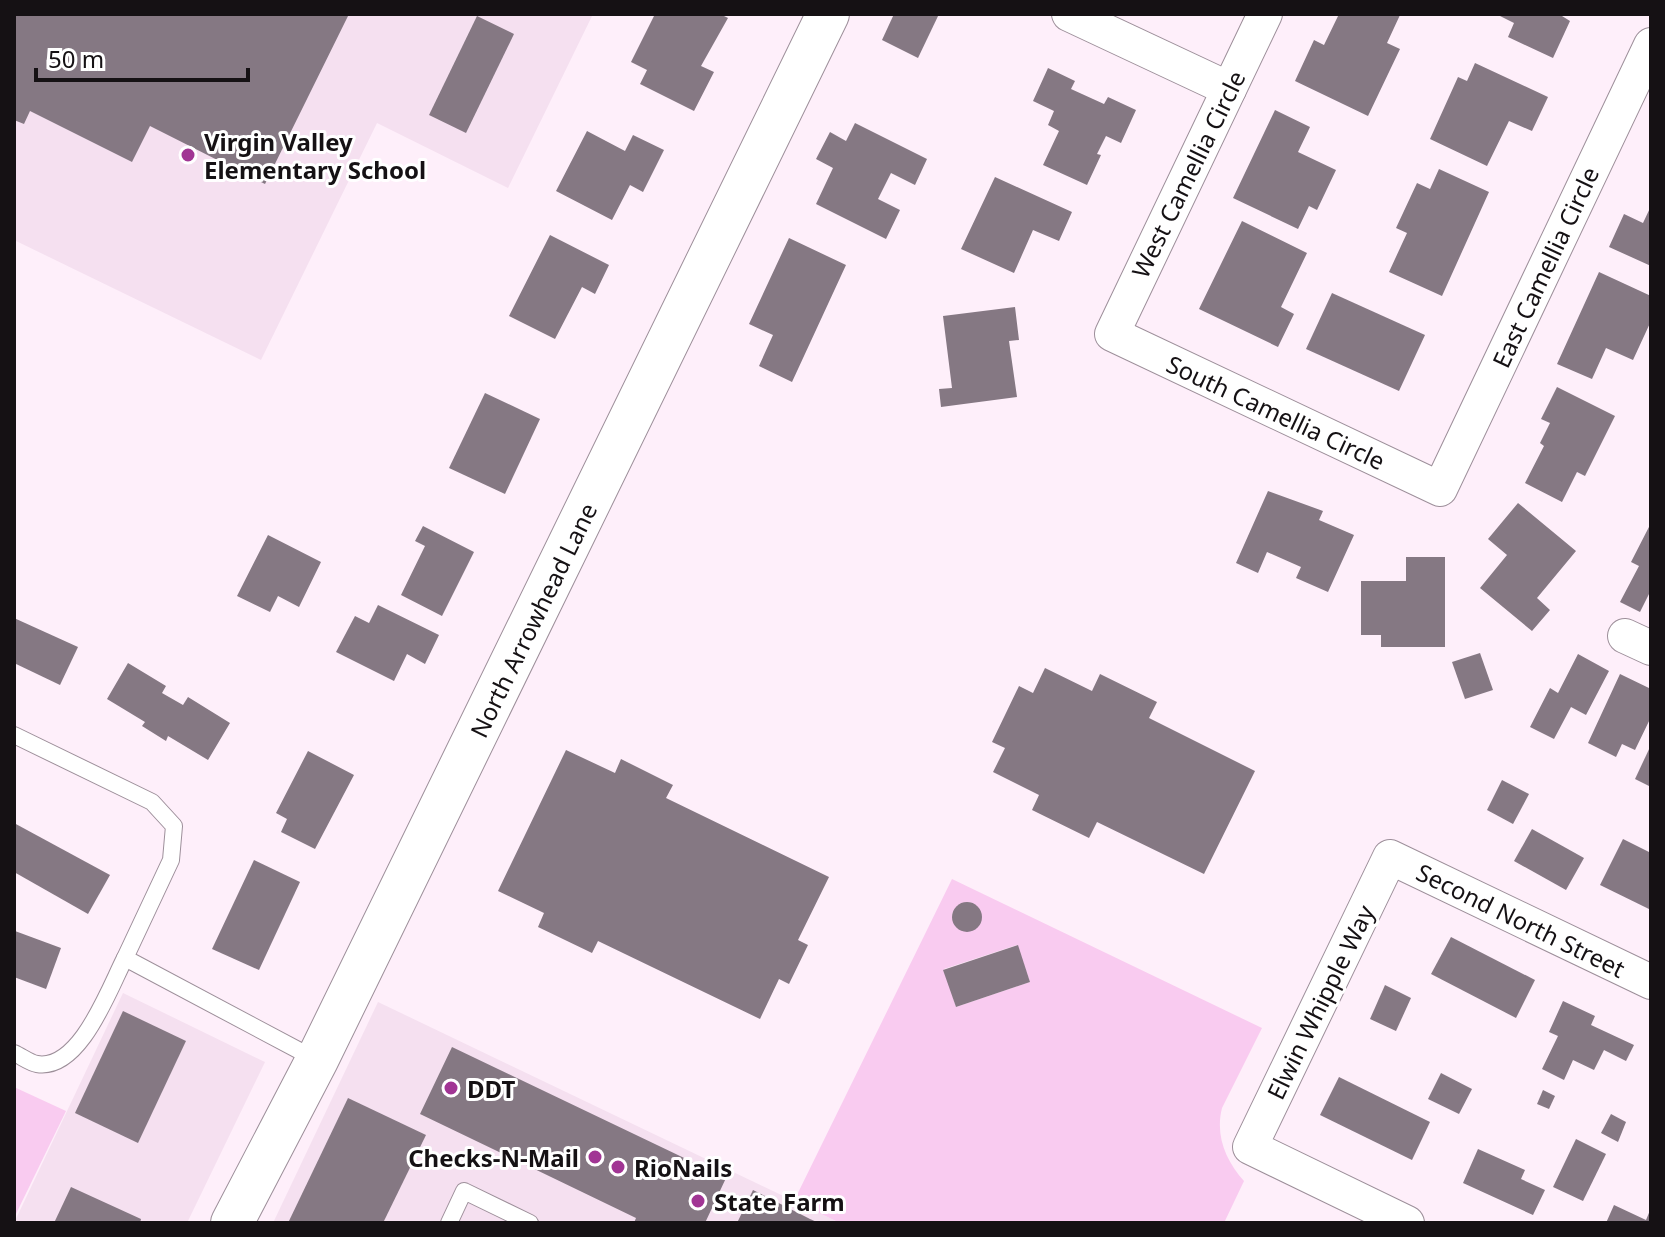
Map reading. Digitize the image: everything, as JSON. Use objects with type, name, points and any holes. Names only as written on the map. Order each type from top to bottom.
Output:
[{"type":"street","name":"North Arrowhead Lane","points":[[232,1223],[317,1060],[828,14]]},
{"type":"street","points":[[1069,14],[1229,89]]},
{"type":"street","name":"West Camellia Circle","points":[[1112,334],[1265,14]]},
{"type":"street","name":"East Camellia Circle","points":[[1440,489],[1651,45]]},
{"type":"street","name":"South Camellia Circle","points":[[1112,334],[1440,489]]},
{"type":"street","name":"Second North Street","points":[[1390,857],[1651,982]]},
{"type":"street","name":"Elwin Whipple Way","points":[[1390,857],[1250,1147],[1407,1223]]},
{"type":"lane","points":[[14,735],[152,802],[174,826],[171,860],[84,1038],[66,1058],[38,1064],[14,1053]]},
{"type":"lane","points":[[125,958],[317,1060]]},
{"type":"lane","points":[[449,1223],[464,1191],[530,1223]]},
{"type":"shaded area","name":"Virgin Valley Elementary School","points":[[14,14],[593,14],[508,188],[377,123],[261,360],[14,240]]},
{"type":"shaded area","points":[[952,879],[1262,1028],[1222,1108],[1220,1118],[1224,1148],[1244,1181],[1224,1223],[840,1223],[794,1201]],"holes":[[[970,902],[980,912],[981,922],[974,929],[964,931],[956,927],[952,914],[957,906]],[[1017,945],[1030,982],[956,1007],[944,969]]]},
{"type":"shaded area","points":[[123,993],[265,1062],[187,1223],[14,1223]]},
{"type":"shaded area","points":[[378,1002],[840,1223],[273,1223]]},
{"type":"shaded area","points":[[14,1087],[66,1111],[14,1218]]},
{"type":"building","points":[[14,14],[349,14],[265,184],[150,126],[132,162],[30,111],[24,124],[14,120]]},
{"type":"building","points":[[655,14],[720,14],[728,18],[701,66],[714,72],[694,111],[640,84],[647,70],[631,62]]},
{"type":"building","points":[[894,14],[939,14],[918,58],[882,40]]},
{"type":"building","points":[[1339,14],[1400,15],[1387,43],[1400,49],[1368,116],[1295,81],[1314,40],[1324,45]]},
{"type":"building","points":[[1496,14],[1563,14],[1570,21],[1553,58],[1508,37],[1514,23]]},
{"type":"building","points":[[477,16],[514,34],[466,133],[429,115]]},
{"type":"building","points":[[1475,63],[1548,97],[1532,131],[1509,121],[1487,166],[1430,139],[1458,77],[1467,81]]},
{"type":"building","points":[[1048,68],[1075,81],[1071,89],[1104,104],[1108,97],[1136,110],[1121,143],[1106,136],[1087,185],[1043,165],[1059,131],[1048,125],[1054,111],[1033,101]]},
{"type":"building","points":[[1275,110],[1310,127],[1298,152],[1336,170],[1317,210],[1309,206],[1298,229],[1233,198]]},
{"type":"building","points":[[855,123],[927,159],[915,185],[891,173],[878,199],[900,210],[886,239],[816,204],[833,168],[816,159],[830,132],[846,141]]},
{"type":"building","points":[[587,131],[625,151],[633,135],[664,150],[643,192],[630,185],[612,220],[556,191]]},
{"type":"building","points":[[1439,169],[1489,192],[1442,296],[1389,272],[1407,233],[1396,228],[1417,183],[1430,189]]},
{"type":"building","points":[[995,177],[1072,212],[1059,241],[1033,230],[1014,273],[961,249]]},
{"type":"building","points":[[1651,206],[1651,266],[1609,247],[1624,214],[1643,223]]},
{"type":"building","points":[[1242,221],[1307,253],[1281,307],[1294,314],[1278,347],[1199,309]]},
{"type":"building","points":[[550,235],[609,265],[595,294],[582,287],[555,339],[509,316]]},
{"type":"building","points":[[789,238],[846,265],[792,382],[759,366],[773,335],[749,324]]},
{"type":"building","points":[[1599,272],[1651,296],[1651,321],[1633,360],[1606,348],[1592,379],[1557,364]]},
{"type":"building","points":[[1332,293],[1425,335],[1399,391],[1306,349]]},
{"type":"building","points":[[1015,307],[1019,340],[1009,341],[1017,397],[941,407],[939,389],[952,388],[943,316]]},
{"type":"building","points":[[1557,387],[1615,416],[1585,476],[1577,472],[1562,502],[1525,483],[1544,446],[1540,443],[1550,423],[1541,419]]},
{"type":"building","points":[[485,393],[540,419],[505,494],[449,468]]},
{"type":"building","points":[[1268,491],[1323,511],[1319,520],[1354,535],[1328,592],[1296,578],[1301,567],[1267,552],[1258,573],[1236,563]]},
{"type":"building","points":[[1518,503],[1576,551],[1537,598],[1550,610],[1532,631],[1480,588],[1507,555],[1488,539]]},
{"type":"building","points":[[1651,523],[1651,590],[1640,612],[1620,602],[1639,566],[1631,562]]},
{"type":"building","points":[[423,526],[474,552],[442,616],[401,595],[425,546],[415,541]]},
{"type":"building","points":[[268,535],[321,562],[299,607],[278,596],[270,612],[237,596]]},
{"type":"building","points":[[1406,557],[1445,557],[1445,647],[1381,647],[1381,635],[1361,635],[1361,581],[1406,581]]},
{"type":"building","points":[[378,605],[439,635],[425,664],[407,654],[394,681],[336,652],[355,616],[369,623]]},
{"type":"building","points":[[14,618],[78,647],[60,685],[14,663]]},
{"type":"building","points":[[1480,653],[1493,690],[1465,699],[1452,662]]},
{"type":"building","points":[[1578,654],[1609,671],[1586,715],[1571,707],[1554,739],[1530,727],[1550,688],[1558,693]]},
{"type":"building","points":[[128,663],[166,686],[162,693],[183,705],[188,697],[230,723],[208,760],[168,736],[166,741],[142,726],[145,722],[107,699]]},
{"type":"building","points":[[1045,668],[1092,691],[1100,674],[1157,702],[1149,718],[1255,771],[1204,874],[1097,822],[1089,838],[1032,810],[1039,795],[993,772],[1005,748],[992,742],[1019,686],[1033,693]]},
{"type":"building","points":[[1620,674],[1651,689],[1651,717],[1635,750],[1622,744],[1616,757],[1588,743]]},
{"type":"building","points":[[1651,745],[1651,787],[1635,779]]},
{"type":"building","points":[[566,750],[615,773],[621,759],[673,785],[666,798],[829,877],[798,940],[808,945],[789,984],[779,979],[760,1019],[598,941],[592,953],[538,927],[544,913],[498,891]]},
{"type":"building","points":[[308,751],[354,775],[315,849],[281,832],[287,819],[276,813]]},
{"type":"building","points":[[1502,780],[1529,794],[1513,824],[1487,810]]},
{"type":"building","points":[[14,823],[110,875],[88,914],[14,872]]},
{"type":"building","points":[[1532,829],[1584,858],[1566,890],[1514,861]]},
{"type":"building","points":[[1623,839],[1651,853],[1651,910],[1600,885]]},
{"type":"building","points":[[254,860],[300,882],[259,970],[212,949]]},
{"type":"building","points":[[967,902],[977,907],[982,917],[977,927],[967,932],[957,927],[952,917],[957,907]]},
{"type":"building","points":[[15,931],[61,948],[46,989],[14,977]]},
{"type":"building","points":[[1451,937],[1535,980],[1516,1018],[1431,974]]},
{"type":"building","points":[[1018,945],[1030,982],[956,1007],[943,970]]},
{"type":"building","points":[[1385,985],[1411,998],[1396,1031],[1370,1019]]},
{"type":"building","points":[[1563,1001],[1595,1016],[1591,1025],[1634,1045],[1626,1061],[1604,1050],[1594,1070],[1573,1060],[1564,1080],[1542,1069],[1558,1036],[1549,1032]]},
{"type":"building","points":[[123,1011],[186,1041],[138,1143],[75,1113]]},
{"type":"building","points":[[452,1047],[726,1178],[705,1223],[634,1223],[636,1218],[420,1114]]},
{"type":"building","points":[[1441,1073],[1472,1089],[1459,1114],[1428,1099]]},
{"type":"building","points":[[1339,1077],[1430,1122],[1412,1160],[1320,1115]]},
{"type":"building","points":[[1543,1090],[1555,1096],[1549,1109],[1537,1104]]},
{"type":"building","points":[[348,1098],[426,1135],[383,1223],[288,1223]]},
{"type":"building","points":[[1611,1114],[1626,1122],[1618,1142],[1601,1133]]},
{"type":"building","points":[[1576,1139],[1606,1154],[1583,1201],[1553,1187]]},
{"type":"building","points":[[1478,1149],[1525,1170],[1521,1179],[1545,1190],[1533,1215],[1463,1183]]},
{"type":"building","points":[[71,1187],[141,1219],[140,1223],[54,1223]]},
{"type":"building","points":[[753,1190],[810,1219],[819,1223],[737,1223]]},
{"type":"building","points":[[1614,1205],[1646,1220],[1651,1208],[1651,1223],[1606,1223]]},
{"type":"place","name":"Virgin Valley Elementary School","points":[[188,155]]},
{"type":"place","name":"DDT","points":[[451,1088]]},
{"type":"place","name":"Checks-N-Mail","points":[[595,1157]]},
{"type":"place","name":"RioNails","points":[[618,1167]]},
{"type":"place","name":"State Farm","points":[[698,1201]]}]
